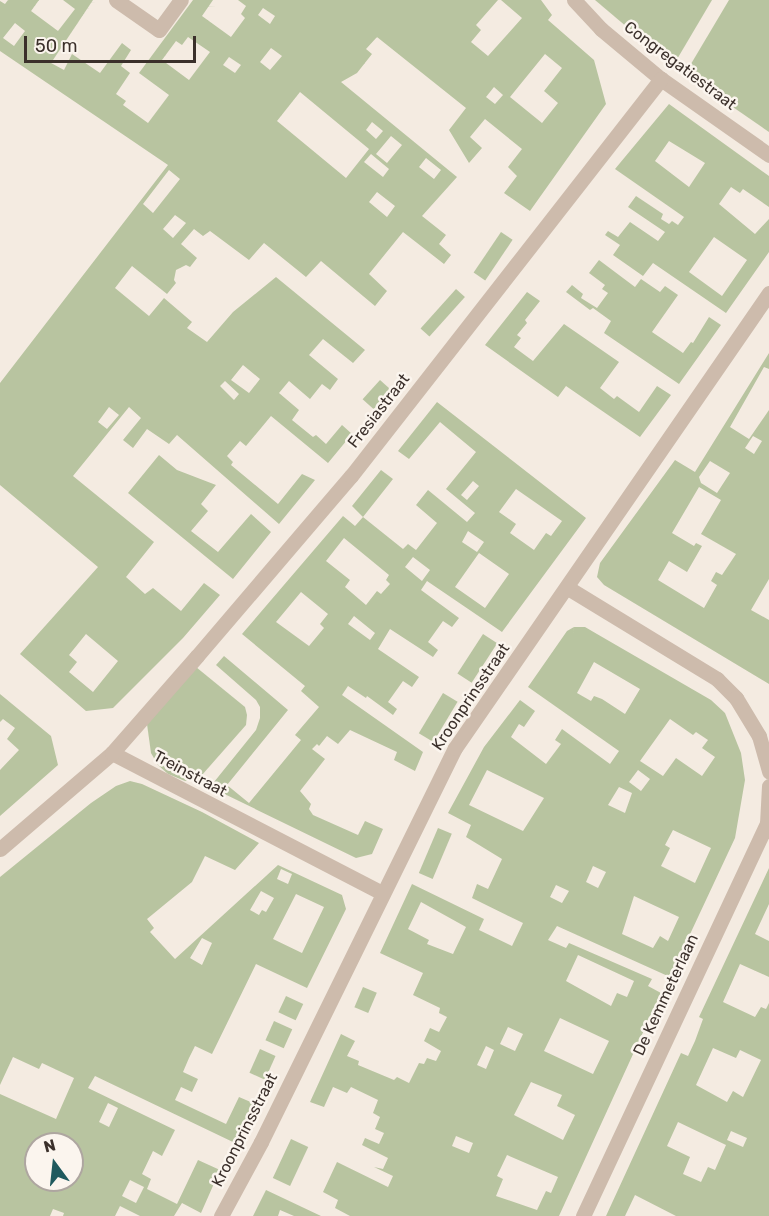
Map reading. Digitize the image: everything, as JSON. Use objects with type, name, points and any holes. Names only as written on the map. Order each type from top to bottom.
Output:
[{"type":"street","points":[[116,0],[159,30],[181,0]]},
{"type":"street","name":"Congregatiestraat","points":[[574,0],[602,29],[661,79],[769,155]]},
{"type":"street","name":"Fresiastraat","points":[[111,753],[351,476],[661,79]]},
{"type":"street","name":"Kroonprinsstraat","points":[[221,1216],[261,1142],[455,748],[568,588],[769,293]]},
{"type":"street","points":[[568,588],[717,679],[736,698],[759,736],[769,772]]},
{"type":"street","points":[[0,849],[111,753]]},
{"type":"street","name":"Treinstraat","points":[[111,753],[382,893]]},
{"type":"street","name":"De Kemmeterlaan","points":[[583,1216],[767,824],[769,786]]},
{"type":"green space","points":[[8,0],[39,0],[31,11],[58,31],[75,9],[63,0],[93,0],[51,63],[64,70],[72,54],[100,73],[122,43],[131,50],[121,66],[130,73],[116,94],[126,101],[123,105],[148,123],[169,95],[139,73],[193,0],[213,0],[202,16],[231,37],[245,18],[241,14],[246,6],[238,0],[498,0],[476,25],[481,30],[471,42],[488,56],[522,18],[501,0],[541,0],[552,15],[548,20],[594,60],[606,104],[530,211],[504,193],[517,176],[508,167],[522,149],[485,119],[470,137],[482,148],[469,163],[449,130],[466,108],[377,37],[366,49],[372,54],[357,73],[341,82],[457,177],[422,216],[446,235],[439,244],[451,255],[444,264],[403,232],[369,274],[387,291],[375,306],[321,261],[306,277],[264,243],[249,260],[210,231],[203,236],[194,229],[181,244],[197,258],[190,267],[186,265],[176,270],[174,280],[176,283],[167,294],[132,266],[115,288],[149,316],[164,298],[192,322],[187,328],[207,342],[233,312],[276,277],[365,350],[353,363],[323,339],[309,355],[338,379],[330,390],[322,384],[310,399],[289,381],[279,393],[299,410],[292,420],[313,437],[316,435],[326,444],[342,425],[352,434],[328,463],[271,416],[246,446],[240,441],[227,456],[233,462],[231,465],[278,504],[302,474],[315,480],[279,524],[177,435],[169,444],[147,429],[133,448],[123,440],[141,418],[129,407],[73,476],[154,542],[126,577],[145,594],[153,588],[181,611],[204,583],[220,595],[183,638],[113,708],[86,711],[20,654],[98,567],[0,485],[0,383],[168,165],[0,51],[0,1],[5,4]],"holes":[[[263,8],[275,16],[270,24],[258,15]],[[15,23],[25,31],[14,46],[3,38]],[[188,37],[210,52],[189,80],[162,60],[176,41],[182,45]],[[271,48],[282,56],[270,70],[260,62]],[[545,54],[562,68],[544,91],[558,103],[542,123],[510,97]],[[229,57],[241,65],[235,73],[223,65]],[[494,87],[503,95],[495,104],[486,97]],[[300,92],[369,149],[346,178],[277,121]],[[372,122],[383,131],[376,139],[366,130]],[[391,136],[402,145],[387,163],[376,154]],[[371,154],[389,169],[383,177],[364,162]],[[426,158],[441,170],[434,179],[419,167]],[[169,170],[180,179],[153,213],[143,204]],[[377,192],[395,206],[387,217],[369,202]],[[175,215],[186,223],[173,238],[163,229]],[[243,365],[260,379],[249,393],[231,380]],[[225,381],[239,394],[234,400],[220,386]],[[109,407],[119,415],[107,429],[98,422]],[[86,634],[118,661],[93,692],[69,672],[77,662],[69,655]]]},
{"type":"green space","points":[[595,0],[712,0],[673,66]]},
{"type":"green space","points":[[729,0],[769,0],[769,132],[685,74]]},
{"type":"green space","points":[[669,104],[769,176],[769,207],[743,189],[740,193],[731,187],[719,204],[755,234],[769,219],[769,252],[726,313],[653,263],[643,276],[613,255],[620,245],[605,235],[608,231],[618,237],[630,222],[658,241],[665,232],[628,207],[636,196],[663,214],[661,219],[669,224],[672,221],[678,225],[684,217],[615,169]],"holes":[[[669,141],[705,163],[689,187],[655,161]],[[714,237],[747,260],[722,296],[689,272]]]},
{"type":"green space","points":[[501,232],[513,240],[485,280],[474,273]]},
{"type":"green space","points":[[599,260],[635,287],[641,279],[660,292],[665,286],[678,295],[652,332],[683,353],[691,342],[693,343],[709,317],[721,325],[679,384],[604,333],[611,321],[593,308],[590,310],[566,292],[572,285],[583,294],[581,298],[597,308],[608,293],[602,289],[605,285],[589,273]]},
{"type":"green space","points":[[456,289],[465,297],[429,336],[421,328]]},
{"type":"green space","points":[[527,292],[540,301],[525,320],[527,323],[517,335],[521,338],[514,347],[533,361],[564,324],[619,362],[600,388],[614,399],[617,396],[639,412],[657,386],[671,395],[640,437],[566,386],[558,397],[485,345]]},
{"type":"green space","points":[[769,353],[769,369],[764,367],[730,427],[749,439],[769,410],[769,579],[751,610],[769,620],[769,684],[604,585],[597,577],[600,563],[675,460],[695,472]],"holes":[[[753,436],[762,441],[754,454],[745,448]],[[710,461],[730,473],[717,493],[701,483],[699,477]],[[699,487],[721,500],[701,534],[736,554],[722,575],[716,572],[711,581],[717,585],[704,608],[658,580],[669,561],[687,572],[702,546],[696,543],[694,546],[672,533]]]},
{"type":"green space","points":[[380,380],[391,390],[374,409],[363,399]]},
{"type":"green space","points":[[437,402],[586,518],[502,632],[427,581],[421,590],[459,618],[452,627],[443,621],[428,642],[438,650],[433,657],[390,629],[378,649],[419,677],[412,687],[403,681],[388,702],[397,709],[393,715],[367,696],[366,698],[348,686],[342,695],[423,752],[415,771],[394,760],[397,752],[350,730],[338,744],[327,736],[319,746],[317,744],[312,749],[325,759],[300,791],[311,804],[309,809],[313,815],[358,835],[365,821],[383,829],[372,854],[356,858],[210,787],[256,730],[260,718],[260,707],[256,700],[216,665],[224,656],[288,710],[227,785],[249,803],[301,740],[295,735],[319,707],[301,691],[305,686],[242,634],[343,516],[355,526],[363,517],[403,549],[408,544],[416,550],[437,523],[416,505],[428,490],[467,522],[475,513],[446,489],[476,452],[440,422],[409,459],[398,451]],"holes":[[[473,481],[479,486],[467,500],[461,495]],[[516,489],[562,521],[551,536],[546,533],[534,550],[510,533],[516,524],[499,512]],[[468,531],[484,542],[477,552],[462,542]],[[344,538],[389,575],[386,580],[390,584],[381,594],[377,591],[366,605],[345,587],[350,580],[326,561]],[[479,553],[509,574],[485,608],[455,587]],[[413,557],[430,570],[422,581],[405,567]],[[301,592],[328,614],[320,624],[324,628],[309,646],[276,622]],[[354,616],[375,633],[370,640],[348,624]]]},
{"type":"green space","points":[[159,455],[177,470],[216,485],[201,504],[208,511],[191,531],[218,552],[251,514],[271,532],[233,579],[128,493]]},
{"type":"green space","points":[[381,470],[393,479],[363,517],[352,506]]},
{"type":"green space","points":[[574,627],[585,627],[711,700],[725,713],[741,753],[745,780],[735,838],[670,977],[557,926],[548,940],[566,948],[569,943],[652,979],[648,986],[661,993],[559,1216],[350,1216],[335,1208],[338,1200],[323,1192],[337,1162],[388,1187],[393,1176],[374,1167],[383,1169],[388,1158],[362,1145],[365,1138],[379,1144],[384,1133],[375,1129],[380,1117],[373,1113],[378,1100],[351,1087],[347,1093],[333,1087],[324,1107],[310,1102],[341,1034],[355,1041],[347,1056],[359,1061],[358,1065],[394,1080],[397,1077],[409,1083],[419,1063],[424,1064],[427,1058],[436,1061],[441,1051],[424,1041],[430,1028],[439,1032],[447,1017],[439,1013],[440,1008],[413,995],[423,973],[380,953],[412,884],[484,919],[479,930],[512,946],[523,923],[472,898],[477,884],[488,889],[502,859],[466,837],[471,825],[448,813],[484,747],[520,700],[535,711],[524,727],[519,724],[511,737],[546,764],[561,744],[555,740],[562,729],[610,764],[619,751],[528,687],[567,631]],"holes":[[[594,662],[640,689],[625,714],[594,696],[591,701],[577,693]],[[670,719],[693,735],[696,732],[708,740],[702,748],[715,757],[702,776],[676,758],[663,776],[640,761]],[[487,770],[544,798],[523,831],[469,805]],[[638,770],[650,779],[641,791],[629,782]],[[619,787],[632,793],[625,813],[608,805]],[[673,830],[711,848],[695,883],[661,866],[670,848],[665,845]],[[593,866],[606,872],[598,888],[586,882]],[[556,885],[569,891],[562,903],[550,897]],[[634,896],[679,917],[668,941],[660,936],[653,948],[622,934]],[[421,902],[466,927],[453,954],[427,944],[429,940],[408,929]],[[578,955],[634,981],[627,997],[617,993],[611,1006],[566,981]],[[560,1018],[609,1041],[593,1074],[544,1051]],[[508,1027],[523,1034],[515,1051],[500,1044]],[[486,1046],[494,1050],[486,1069],[477,1065]],[[531,1082],[562,1095],[557,1106],[575,1115],[563,1140],[514,1115]],[[456,1136],[473,1143],[469,1153],[452,1146]],[[507,1155],[558,1177],[551,1193],[546,1191],[537,1210],[496,1196],[503,1179],[497,1176]]]},
{"type":"green space","points":[[483,634],[497,643],[472,683],[457,673]]},
{"type":"green space","points":[[196,667],[245,707],[247,715],[246,725],[202,775],[195,781],[185,781],[168,774],[158,765],[151,753],[147,724]]},
{"type":"green space","points":[[443,693],[458,702],[433,742],[419,733]]},
{"type":"green space","points":[[0,694],[51,736],[58,765],[0,816],[0,770],[19,750],[7,739],[15,728],[3,719],[0,722]]},
{"type":"green space","points":[[130,781],[142,784],[202,812],[259,843],[235,870],[205,856],[192,882],[147,919],[154,928],[150,932],[175,959],[278,865],[342,895],[346,909],[307,988],[256,964],[212,1054],[195,1046],[189,1058],[183,1072],[198,1079],[192,1092],[181,1087],[175,1100],[226,1124],[239,1097],[253,1103],[235,1143],[95,1076],[88,1088],[175,1130],[162,1156],[153,1151],[142,1174],[151,1179],[147,1189],[177,1204],[198,1160],[220,1170],[201,1213],[182,1203],[174,1216],[140,1216],[120,1206],[115,1216],[63,1216],[64,1213],[53,1209],[50,1216],[0,1216],[0,1094],[56,1119],[74,1078],[42,1063],[39,1069],[13,1057],[0,1085],[0,877],[91,803],[116,786]],"holes":[[[281,869],[292,874],[288,884],[277,879]],[[261,891],[274,898],[266,912],[262,910],[259,915],[250,910]],[[296,894],[324,907],[302,953],[273,939]],[[202,938],[212,943],[202,965],[190,958]],[[108,1103],[118,1108],[109,1127],[99,1122]],[[130,1180],[144,1187],[136,1203],[122,1196]]]},
{"type":"green space","points":[[438,828],[452,834],[433,879],[419,873]]},
{"type":"green space","points":[[769,868],[769,904],[755,934],[769,941],[769,977],[740,964],[723,1002],[755,1017],[761,1007],[766,1009],[769,1003],[769,1216],[676,1216],[635,1195],[625,1216],[606,1216],[681,1053],[688,1056],[703,1019],[699,1017]],"holes":[[[713,1048],[736,1058],[740,1050],[761,1060],[743,1097],[733,1091],[727,1102],[696,1085]],[[678,1122],[726,1145],[715,1170],[708,1167],[701,1182],[683,1174],[690,1157],[667,1146]],[[731,1131],[747,1138],[743,1147],[727,1140]]]},
{"type":"green space","points":[[363,987],[377,993],[368,1013],[354,1007]]},
{"type":"green space","points":[[286,996],[303,1004],[296,1020],[278,1012]]},
{"type":"green space","points":[[274,1021],[292,1029],[284,1048],[265,1040]]},
{"type":"green space","points":[[260,1049],[276,1056],[265,1080],[249,1073]]},
{"type":"green space","points":[[291,1139],[308,1147],[290,1186],[273,1178]]},
{"type":"green space","points":[[266,1190],[321,1216],[294,1216],[280,1210],[278,1216],[253,1216]]}]
